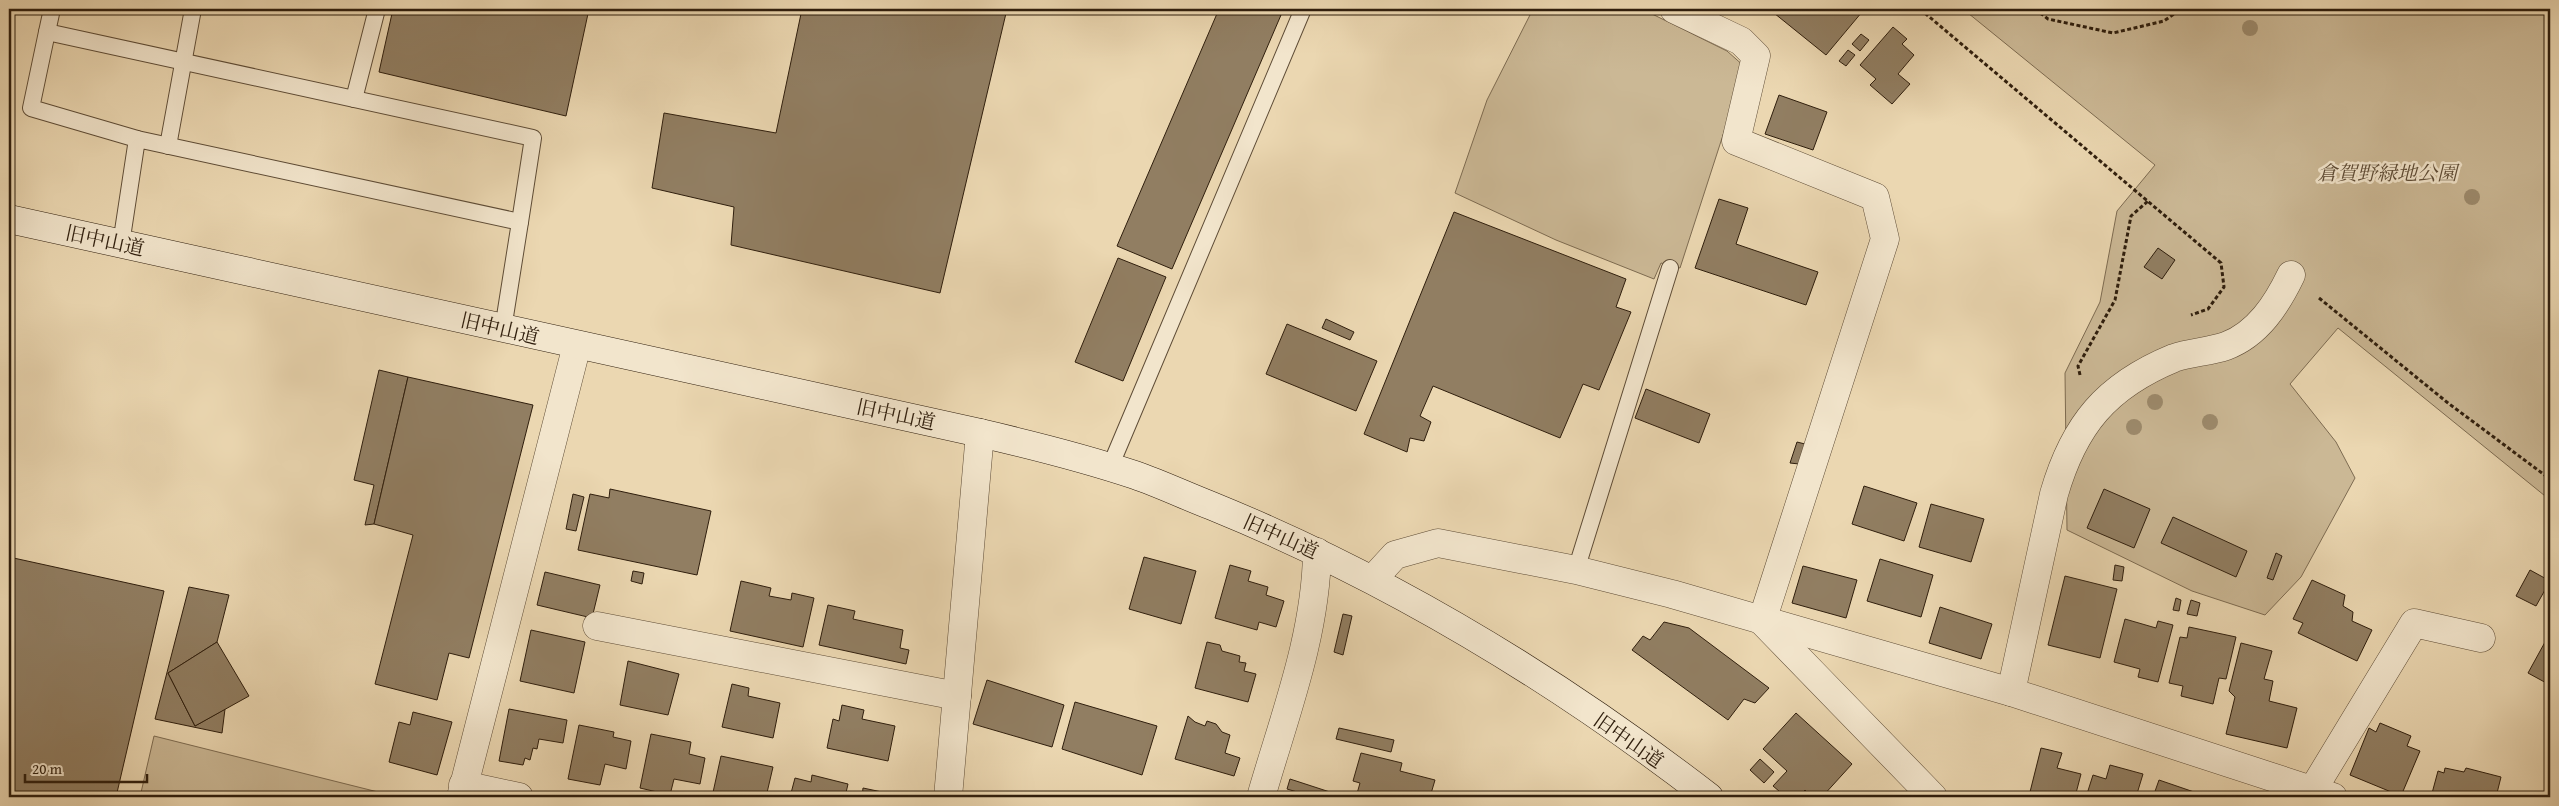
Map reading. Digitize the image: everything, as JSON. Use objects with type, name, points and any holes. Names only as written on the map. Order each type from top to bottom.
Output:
[{"type":"street","points":[[1674,9],[1741,41],[1756,56],[1736,141],[1875,197],[1885,239],[1762,621]]},
{"type":"street","name":"旧中山道","points":[[9,219],[980,433],[1056,451],[1110,468],[1254,524],[1317,552],[1372,579],[1467,631],[1561,691],[1709,797]]},
{"type":"street","points":[[2011,692],[2054,494],[2063,465],[2088,417],[2124,384],[2175,358],[2226,345],[2251,331],[2280,298],[2291,275]]},
{"type":"street","points":[[519,797],[462,791],[577,345]]},
{"type":"street","points":[[948,797],[980,433]]},
{"type":"street","points":[[1372,579],[1395,555],[1438,543],[1576,570],[1672,594],[2011,692],[2323,794],[2414,623],[2481,638]]},
{"type":"street","points":[[1261,797],[1310,630],[1317,578],[1317,552]]},
{"type":"street","points":[[1762,621],[1933,797]]},
{"type":"street","points":[[597,626],[956,696]]},
{"type":"lane","points":[[52,9],[31,108],[137,139],[520,222]]},
{"type":"lane","points":[[168,146],[193,9]]},
{"type":"lane","points":[[354,99],[377,9]]},
{"type":"lane","points":[[1110,468],[1303,9]]},
{"type":"lane","points":[[47,32],[533,138],[503,329]]},
{"type":"lane","points":[[121,244],[137,139]]},
{"type":"lane","points":[[1576,570],[1670,268]]},
{"type":"path","points":[[1920,9],[2221,262],[2224,287],[2208,309],[2190,316]]},
{"type":"path","points":[[2035,9],[2048,19],[2113,33],[2164,21],[2181,9]]},
{"type":"path","points":[[2088,417],[2078,366],[2115,300],[2131,216],[2148,201]]},
{"type":"path","points":[[2291,275],[2448,404],[2550,479]]},
{"type":"green space","points":[[1533,9],[1642,9],[1727,51],[1745,67],[1680,268],[1661,263],[1654,279],[1556,240],[1455,193],[1487,100]]},
{"type":"green space","name":"倉賀野緑地公園","points":[[1963,9],[2538,9],[2550,17],[2550,500],[2338,328],[2290,384],[2336,442],[2355,478],[2301,577],[2265,615],[2192,591],[2067,530],[2065,373],[2100,302],[2117,211],[2155,165]]},
{"type":"green space","points":[[154,736],[398,797],[140,797]]},
{"type":"building","points":[[393,9],[589,9],[566,116],[379,72]]},
{"type":"building","points":[[802,9],[1007,9],[940,293],[731,245],[734,207],[652,188],[664,113],[776,133]]},
{"type":"building","points":[[1219,9],[1266,9],[1281,15],[1172,269],[1117,246]]},
{"type":"building","points":[[1769,9],[1858,9],[1862,12],[1826,55]]},
{"type":"building","points":[[1893,27],[1907,39],[1902,44],[1914,55],[1898,74],[1910,84],[1892,104],[1870,85],[1876,79],[1860,65]]},
{"type":"building","points":[[1861,34],[1869,40],[1860,51],[1852,44]]},
{"type":"building","points":[[1848,50],[1855,55],[1846,66],[1839,61]]},
{"type":"building","points":[[1779,95],[1827,112],[1813,150],[1765,134]]},
{"type":"building","points":[[1719,199],[1748,208],[1736,244],[1818,272],[1806,305],[1695,268]]},
{"type":"building","points":[[1454,212],[1626,279],[1616,307],[1631,312],[1599,390],[1583,384],[1560,438],[1433,386],[1420,416],[1431,422],[1424,441],[1410,438],[1407,452],[1364,434]]},
{"type":"building","points":[[2158,248],[2175,260],[2162,279],[2144,267]]},
{"type":"building","points":[[1118,258],[1166,277],[1123,381],[1075,362]]},
{"type":"building","points":[[1326,319],[1354,332],[1350,340],[1322,328]]},
{"type":"building","points":[[1287,324],[1377,361],[1356,411],[1266,374]]},
{"type":"building","points":[[379,370],[408,377],[374,524],[365,525],[374,485],[354,480]]},
{"type":"building","points":[[408,377],[533,405],[469,658],[449,653],[437,700],[375,684],[413,535],[374,524]]},
{"type":"building","points":[[1646,389],[1710,414],[1699,443],[1635,418]]},
{"type":"building","points":[[1797,442],[1805,444],[1799,464],[1790,463]]},
{"type":"building","points":[[1864,486],[1917,503],[1904,541],[1852,524]]},
{"type":"building","points":[[610,489],[711,511],[697,575],[578,550],[590,494],[609,498]]},
{"type":"building","points":[[2104,489],[2150,509],[2134,548],[2087,528]]},
{"type":"building","points":[[573,494],[584,497],[576,531],[566,529]]},
{"type":"building","points":[[1931,504],[1984,519],[1971,562],[1919,547]]},
{"type":"building","points":[[2173,517],[2247,551],[2236,577],[2161,543]]},
{"type":"building","points":[[2276,553],[2282,556],[2273,580],[2267,578]]},
{"type":"building","points":[[9,557],[164,591],[116,797],[9,797]]},
{"type":"building","points":[[1144,557],[1196,571],[1181,624],[1129,609]]},
{"type":"building","points":[[1880,559],[1933,575],[1921,617],[1867,601]]},
{"type":"building","points":[[1230,565],[1251,571],[1248,581],[1268,587],[1266,595],[1284,601],[1276,627],[1259,622],[1257,630],[1215,618]]},
{"type":"building","points":[[2115,565],[2124,567],[2122,581],[2113,580]]},
{"type":"building","points":[[1803,566],[1857,580],[1846,618],[1792,603]]},
{"type":"building","points":[[2530,570],[2550,581],[2536,606],[2516,596]]},
{"type":"building","points":[[633,571],[644,573],[642,584],[631,581]]},
{"type":"building","points":[[545,572],[600,585],[592,618],[537,605]]},
{"type":"building","points":[[2065,576],[2117,589],[2100,658],[2048,645]]},
{"type":"building","points":[[2312,580],[2345,595],[2343,606],[2353,612],[2352,621],[2372,630],[2357,661],[2298,633],[2303,623],[2293,619]]},
{"type":"building","points":[[741,581],[771,588],[769,596],[791,600],[792,593],[814,598],[803,647],[730,631]]},
{"type":"building","points":[[189,587],[229,595],[217,642],[168,673],[195,726],[225,709],[222,733],[155,719]]},
{"type":"building","points":[[2176,598],[2181,600],[2179,611],[2173,610]]},
{"type":"building","points":[[2191,600],[2200,603],[2197,616],[2187,614]]},
{"type":"building","points":[[828,605],[855,611],[853,619],[903,630],[900,648],[909,650],[906,664],[819,645]]},
{"type":"building","points":[[1940,607],[1992,624],[1981,659],[1929,643]]},
{"type":"building","points":[[1343,614],[1352,616],[1343,655],[1334,652]]},
{"type":"building","points":[[2125,619],[2156,628],[2158,621],[2173,625],[2158,682],[2138,677],[2140,669],[2114,662]]},
{"type":"building","points":[[1664,622],[1689,628],[1769,688],[1755,703],[1744,699],[1728,720],[1632,650],[1643,636],[1650,640]]},
{"type":"building","points":[[2189,627],[2236,637],[2226,679],[2219,678],[2213,704],[2181,696],[2183,686],[2169,683],[2180,637],[2187,638]]},
{"type":"building","points":[[531,630],[585,642],[574,693],[520,681]]},
{"type":"building","points":[[2550,633],[2550,685],[2528,673]]},
{"type":"building","points":[[217,642],[249,696],[195,726],[168,673]]},
{"type":"building","points":[[1207,642],[1220,645],[1222,651],[1240,656],[1239,662],[1246,663],[1244,671],[1256,674],[1248,702],[1195,688]]},
{"type":"building","points":[[2241,643],[2272,651],[2264,679],[2273,681],[2269,701],[2297,708],[2287,748],[2226,734],[2235,697],[2229,691]]},
{"type":"building","points":[[628,661],[679,674],[668,715],[620,705]]},
{"type":"building","points":[[987,680],[1064,705],[1052,747],[973,724]]},
{"type":"building","points":[[732,684],[749,688],[748,696],[780,703],[773,738],[722,727]]},
{"type":"building","points":[[1075,702],[1157,726],[1142,775],[1062,749]]},
{"type":"building","points":[[842,705],[864,710],[862,719],[895,726],[888,761],[827,748],[833,719],[839,721]]},
{"type":"building","points":[[509,709],[567,720],[563,743],[539,739],[537,749],[533,748],[530,760],[525,758],[523,765],[499,761]]},
{"type":"building","points":[[413,712],[452,722],[437,775],[389,762],[399,722],[410,725]]},
{"type":"building","points":[[1796,713],[1852,764],[1822,797],[1812,797],[1805,790],[1798,797],[1786,797],[1773,786],[1787,771],[1763,749]]},
{"type":"building","points":[[1188,716],[1195,722],[1205,726],[1207,721],[1216,724],[1222,732],[1230,735],[1225,753],[1240,758],[1234,776],[1175,759]]},
{"type":"building","points":[[2380,723],[2411,736],[2407,746],[2420,751],[2401,796],[2350,775],[2369,728],[2376,732]]},
{"type":"building","points":[[579,725],[614,732],[613,737],[631,741],[626,769],[605,764],[600,785],[568,779]]},
{"type":"building","points":[[1339,728],[1394,740],[1391,752],[1336,739]]},
{"type":"building","points":[[651,734],[691,742],[689,754],[705,758],[700,784],[674,779],[670,795],[640,788]]},
{"type":"building","points":[[2041,748],[2062,753],[2057,768],[2081,774],[2075,797],[2029,796]]},
{"type":"building","points":[[1361,753],[1402,763],[1400,771],[1435,780],[1430,797],[1356,797],[1360,783],[1353,781]]},
{"type":"building","points":[[721,756],[773,767],[766,797],[752,794],[751,797],[712,797]]},
{"type":"building","points":[[1760,759],[1774,772],[1764,783],[1750,770]]},
{"type":"building","points":[[2110,765],[2143,774],[2136,797],[2086,797],[2093,775],[2106,779]]},
{"type":"building","points":[[2445,768],[2464,772],[2466,768],[2501,777],[2496,797],[2431,797],[2438,771],[2444,773]]},
{"type":"building","points":[[812,775],[848,784],[845,797],[790,797],[795,778],[811,782]]},
{"type":"building","points":[[1290,779],[1336,794],[1336,797],[1314,797],[1287,789]]},
{"type":"building","points":[[2159,780],[2197,793],[2196,797],[2153,797]]},
{"type":"building","points":[[863,788],[882,792],[881,797],[862,797]]}]
